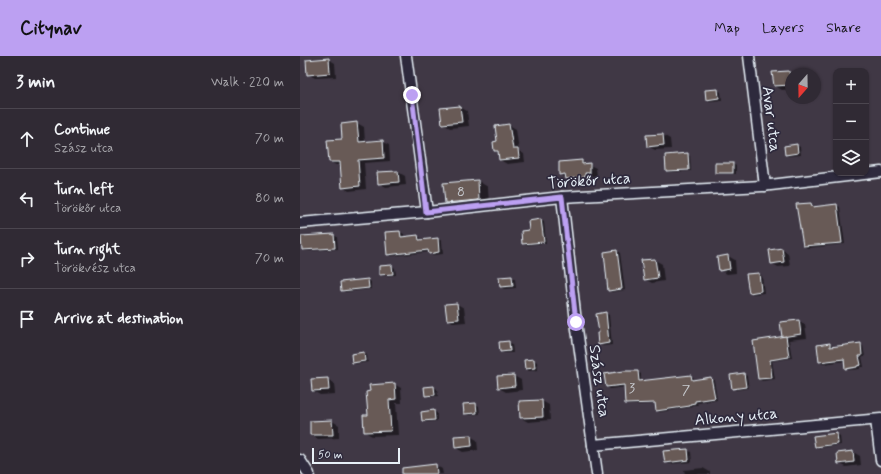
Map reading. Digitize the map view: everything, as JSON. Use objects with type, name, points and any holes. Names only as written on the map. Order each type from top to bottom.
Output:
[{"type":"street","points":[[406,56],[426,212]]},
{"type":"street","name":"Avar utca","points":[[749,56],[764,186]]},
{"type":"street","name":"Törökőr utca","points":[[300,223],[426,212],[562,197],[764,186],[881,172]]},
{"type":"street","name":"Szász utca","points":[[562,197],[576,322],[597,474]]},
{"type":"street","points":[[878,420],[881,460]]},
{"type":"street","name":"Alkony utca","points":[[593,445],[878,420]]},
{"type":"street","points":[[300,460],[309,474]]},
{"type":"building","points":[[329,58],[330,73],[307,75],[306,60]]},
{"type":"building","points":[[785,71],[785,85],[774,86],[772,72]]},
{"type":"building","points":[[718,89],[719,98],[706,100],[705,90]]},
{"type":"building","points":[[460,106],[462,122],[442,124],[440,108]]},
{"type":"building","points":[[357,122],[359,142],[383,140],[384,158],[358,160],[360,186],[342,188],[340,162],[329,162],[327,140],[342,139],[341,124]]},
{"type":"building","points":[[509,124],[513,149],[518,149],[519,158],[499,160],[498,151],[494,151],[493,142],[497,141],[495,126]]},
{"type":"building","points":[[663,134],[664,145],[647,147],[646,135]]},
{"type":"building","points":[[797,144],[798,153],[785,155],[784,146]]},
{"type":"building","points":[[688,153],[689,170],[666,171],[665,155]]},
{"type":"building","points":[[582,160],[582,164],[590,163],[590,173],[585,173],[585,177],[566,179],[565,174],[559,175],[559,162]]},
{"type":"building","points":[[715,163],[733,163],[733,173],[715,173]]},
{"type":"building","points":[[398,171],[399,182],[378,184],[377,172]]},
{"type":"building","points":[[478,180],[479,200],[445,203],[443,183]]},
{"type":"building","points":[[811,203],[812,207],[837,204],[842,243],[803,246],[796,204]]},
{"type":"building","points":[[541,219],[544,242],[522,244],[521,231],[529,230],[528,221]]},
{"type":"building","points":[[400,231],[401,237],[418,235],[419,240],[438,238],[439,252],[429,254],[428,250],[387,255],[385,232]]},
{"type":"building","points":[[334,234],[335,248],[302,250],[301,236]]},
{"type":"building","points":[[782,248],[784,262],[771,264],[769,250]]},
{"type":"building","points":[[617,250],[622,289],[608,291],[604,252]]},
{"type":"building","points":[[728,255],[730,269],[719,271],[717,257]]},
{"type":"building","points":[[655,259],[658,278],[644,280],[641,260]]},
{"type":"building","points":[[392,265],[393,274],[379,275],[379,266]]},
{"type":"building","points":[[759,273],[761,291],[749,293],[746,274]]},
{"type":"building","points":[[512,276],[513,286],[500,287],[499,277]]},
{"type":"building","points":[[368,279],[369,288],[341,291],[340,282]]},
{"type":"building","points":[[457,303],[459,319],[447,320],[445,304]]},
{"type":"building","points":[[606,312],[609,343],[598,345],[597,333],[599,333],[596,314]]},
{"type":"building","points":[[799,320],[801,334],[782,337],[780,322]]},
{"type":"building","points":[[786,336],[789,357],[770,360],[772,378],[758,379],[753,341]]},
{"type":"building","points":[[509,341],[510,351],[500,352],[499,342]]},
{"type":"building","points":[[830,343],[830,347],[861,343],[862,356],[859,356],[861,365],[845,369],[844,359],[819,362],[817,345]]},
{"type":"building","points":[[364,352],[365,361],[352,363],[351,354]]},
{"type":"building","points":[[534,359],[535,368],[525,369],[524,360]]},
{"type":"building","points":[[624,371],[638,371],[639,381],[691,375],[692,380],[711,377],[715,398],[695,401],[695,403],[690,404],[690,406],[656,411],[655,403],[625,404],[624,385],[606,387],[604,374]]},
{"type":"building","points":[[744,373],[746,387],[732,389],[730,375]]},
{"type":"building","points":[[514,375],[515,386],[498,388],[497,376]]},
{"type":"building","points":[[328,378],[329,390],[312,391],[311,379]]},
{"type":"building","points":[[395,383],[396,399],[389,400],[391,431],[364,432],[363,415],[368,415],[366,392],[370,391],[369,385]]},
{"type":"building","points":[[434,386],[435,395],[425,396],[424,387]]},
{"type":"building","points":[[542,400],[543,417],[520,418],[519,401]]},
{"type":"building","points":[[476,403],[477,413],[464,414],[463,404]]},
{"type":"building","points":[[434,410],[435,420],[422,421],[421,412]]},
{"type":"building","points":[[332,420],[333,435],[310,435],[310,421]]},
{"type":"building","points":[[837,433],[838,444],[815,447],[813,436]]},
{"type":"building","points":[[471,435],[472,446],[455,448],[454,436]]},
{"type":"building","points":[[688,449],[689,460],[665,463],[663,451]]},
{"type":"building","points":[[853,451],[854,462],[838,464],[837,453]]},
{"type":"building","points":[[436,464],[437,474],[402,474],[402,468]]},
{"type":"route","points":[[412,95],[426,212],[562,197],[576,322]]}]
